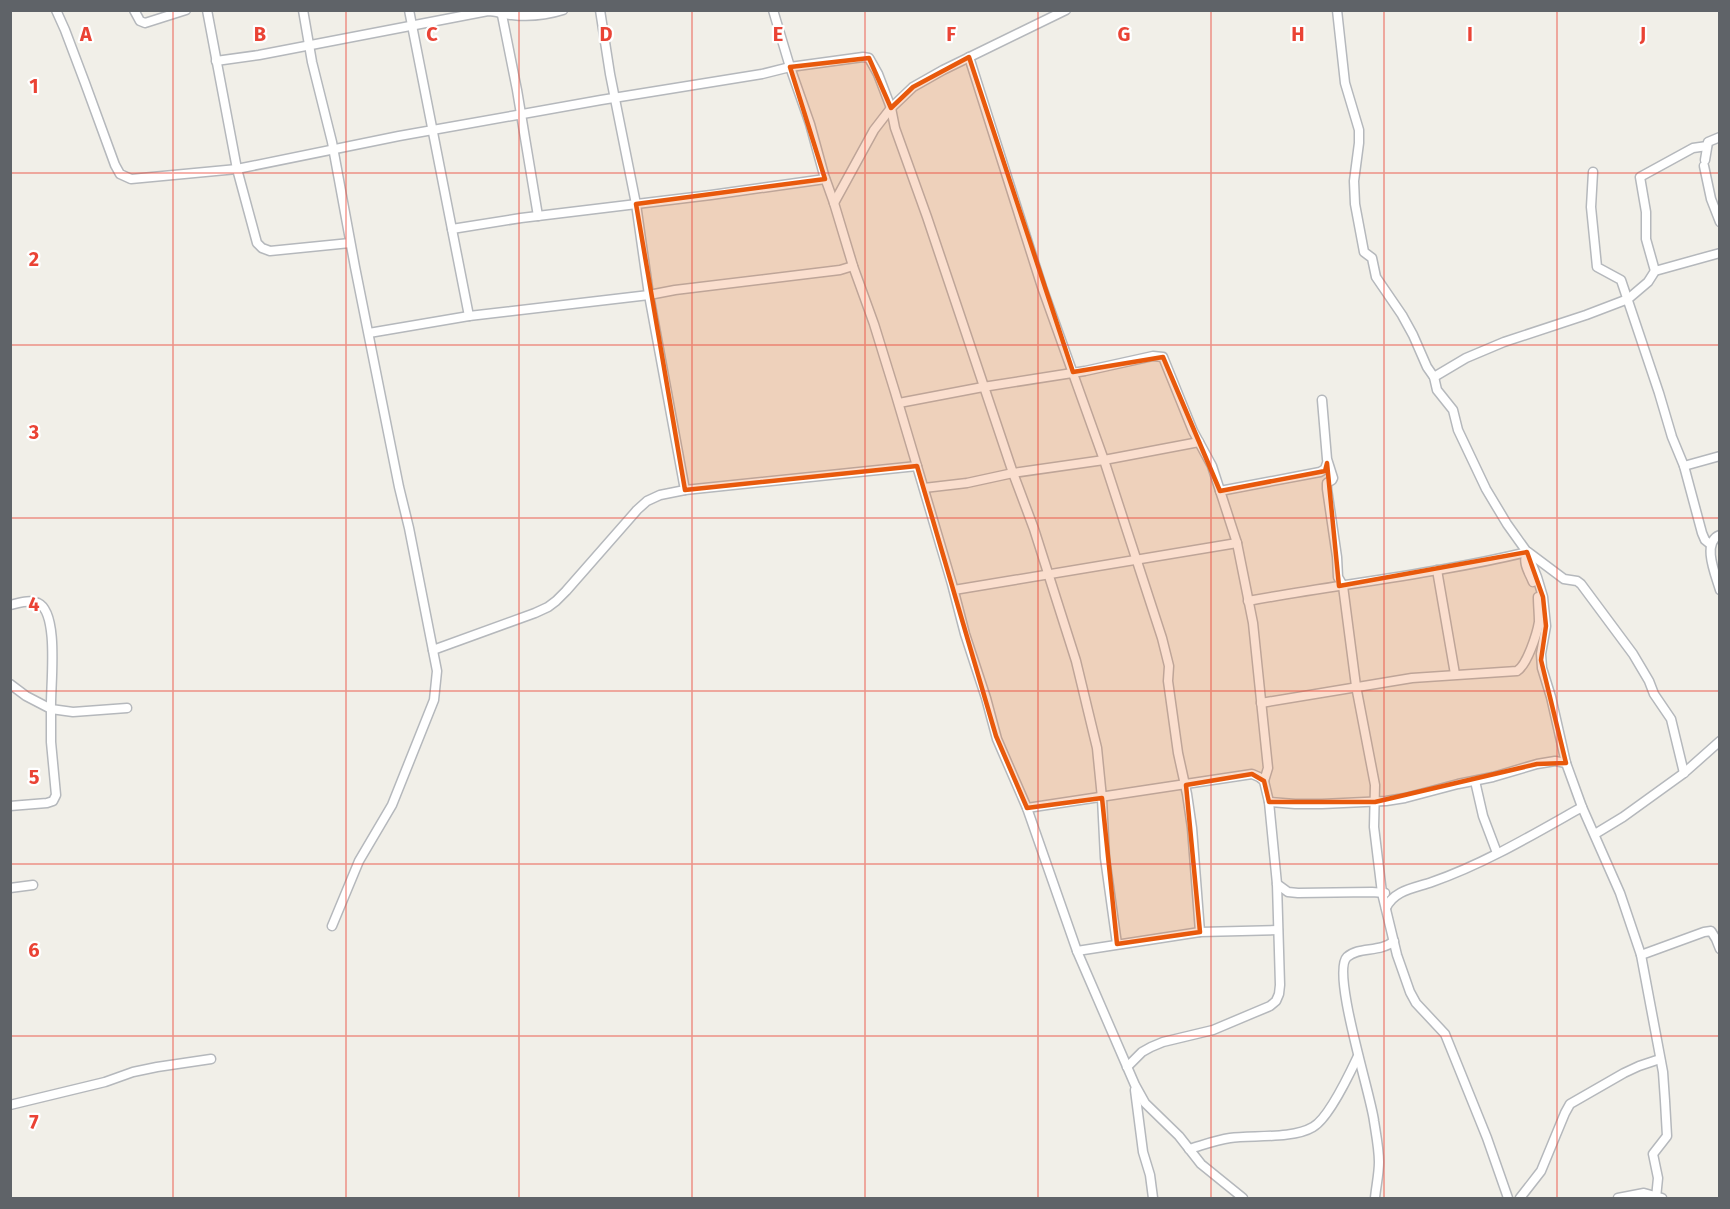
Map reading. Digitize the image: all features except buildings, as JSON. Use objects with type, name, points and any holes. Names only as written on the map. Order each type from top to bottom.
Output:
[{"type":"street","points":[[56,10],[112,159],[120,174],[125,178],[138,179],[237,169],[399,136],[762,74],[790,67],[869,58],[891,108],[895,128],[1034,529],[1079,671],[1096,748],[1102,798],[1105,858],[1117,944]]},
{"type":"street","points":[[134,10],[140,21],[145,23],[186,10]]},
{"type":"street","points":[[207,10],[237,169],[257,243],[270,251],[350,243]]},
{"type":"street","points":[[303,10],[437,671],[434,700],[392,805],[359,861],[332,926]]},
{"type":"street","points":[[409,10],[468,316]]},
{"type":"street","points":[[216,61],[259,55],[488,11],[515,15],[549,14],[563,10]]},
{"type":"street","points":[[600,10],[685,490]]},
{"type":"street","points":[[773,10],[853,266],[899,403],[997,739],[1027,808],[1077,951],[1145,1103],[1169,1126],[1201,1164],[1243,1198]]},
{"type":"street","points":[[834,203],[874,129],[891,108],[913,87],[1066,10]]},
{"type":"street","points":[[1337,10],[1345,83],[1359,130],[1354,181],[1355,204],[1364,252],[1372,258],[1376,277],[1402,315],[1434,377],[1437,390],[1453,410],[1458,430],[1486,489],[1527,552],[1543,597],[1546,626],[1541,660],[1543,675],[1551,697],[1566,763],[1582,807],[1620,893],[1641,955],[1663,1072],[1666,1136],[1653,1154],[1658,1178],[1658,1198],[1644,1193],[1618,1198]]},
{"type":"street","points":[[502,12],[538,216]]},
{"type":"street","points":[[969,57],[1042,288],[1104,460],[1169,666],[1168,681],[1192,828],[1200,932]]},
{"type":"street","points":[[1719,137],[1708,142],[1705,163],[1711,199],[1719,222]]},
{"type":"street","points":[[1655,271],[1646,239],[1646,212],[1640,177],[1693,148],[1707,146]]},
{"type":"street","points":[[1593,172],[1592,207],[1597,267],[1621,280],[1672,437],[1684,466],[1702,533],[1710,544]]},
{"type":"street","points":[[452,229],[825,178]]},
{"type":"street","points":[[1434,377],[1466,358],[1504,342],[1568,322],[1628,299],[1648,282],[1655,271],[1719,253]]},
{"type":"street","points":[[369,333],[468,316],[649,295],[840,270],[853,266]]},
{"type":"street","points":[[899,403],[1161,356],[1212,466],[1237,543],[1252,623],[1268,768],[1264,781],[1269,802],[1277,884],[1279,994],[1270,1006],[1238,1021],[1151,1047],[1142,1052],[1128,1067]]},
{"type":"street","points":[[1322,400],[1328,463],[1333,478],[1326,485],[1338,578],[1343,586],[1356,686],[1375,785],[1374,827],[1385,908],[1410,992],[1422,1011],[1445,1034],[1487,1138],[1508,1198]]},
{"type":"street","points":[[924,488],[967,483],[1013,473],[1104,460],[1199,442]]},
{"type":"street","points":[[1684,466],[1719,456]]},
{"type":"street","points":[[1220,491],[1320,472],[1328,463]]},
{"type":"street","points":[[433,650],[548,607],[566,591],[637,510],[647,501],[660,495],[685,490],[917,466]]},
{"type":"street","points":[[1719,535],[1715,536],[1710,544],[1719,590]]},
{"type":"street","points":[[954,590],[1237,543]]},
{"type":"street","points":[[1261,703],[1412,678],[1513,672],[1521,669],[1536,636],[1539,622],[1536,588],[1524,561],[1527,552]]},
{"type":"street","points":[[1248,601],[1437,570],[1527,552],[1564,579],[1581,584],[1633,654],[1654,694],[1671,719],[1684,773]]},
{"type":"street","points":[[1437,570],[1455,674]]},
{"type":"street","points":[[10,605],[31,601],[44,607],[48,614],[51,643],[51,742],[56,795],[53,801],[10,806]]},
{"type":"street","points":[[10,684],[26,696],[51,709],[73,712],[127,708]]},
{"type":"street","points":[[1595,834],[1623,817],[1684,773],[1719,741]]},
{"type":"street","points":[[1269,802],[1313,804],[1375,802],[1405,798],[1548,762],[1566,763]]},
{"type":"street","points":[[1027,808],[1252,774],[1264,781]]},
{"type":"street","points":[[1474,781],[1483,816],[1497,853]]},
{"type":"street","points":[[1277,884],[1288,892],[1298,893],[1396,894],[1466,868],[1582,807]]},
{"type":"street","points":[[10,888],[33,885]]},
{"type":"street","points":[[1385,908],[1396,894]]},
{"type":"street","points":[[1077,951],[1200,932],[1278,930]]},
{"type":"street","points":[[1641,955],[1711,931],[1719,949]]},
{"type":"street","points":[[1366,1198],[1373,1198],[1379,1162],[1374,1119],[1346,1002],[1343,965],[1350,955],[1386,947],[1394,941]]},
{"type":"street","points":[[1189,1149],[1227,1138],[1273,1136],[1314,1127],[1321,1121],[1334,1100],[1358,1055]]},
{"type":"street","points":[[10,1105],[105,1082],[133,1072],[211,1059]]},
{"type":"street","points":[[1520,1198],[1541,1171],[1564,1113],[1570,1104],[1624,1073],[1660,1059]]},
{"type":"street","points":[[1135,1085],[1143,1152],[1150,1175],[1153,1198]]},
{"type":"highlighted area","points":[[969,57],[1073,372],[1163,357],[1220,491],[1325,471],[1327,463],[1339,586],[1527,552],[1543,597],[1546,626],[1541,660],[1566,763],[1537,764],[1375,802],[1269,802],[1264,781],[1252,774],[1186,785],[1200,932],[1117,944],[1102,798],[1027,808],[996,736],[917,466],[685,490],[636,204],[825,179],[790,67],[869,58],[891,108],[913,87]]}]
